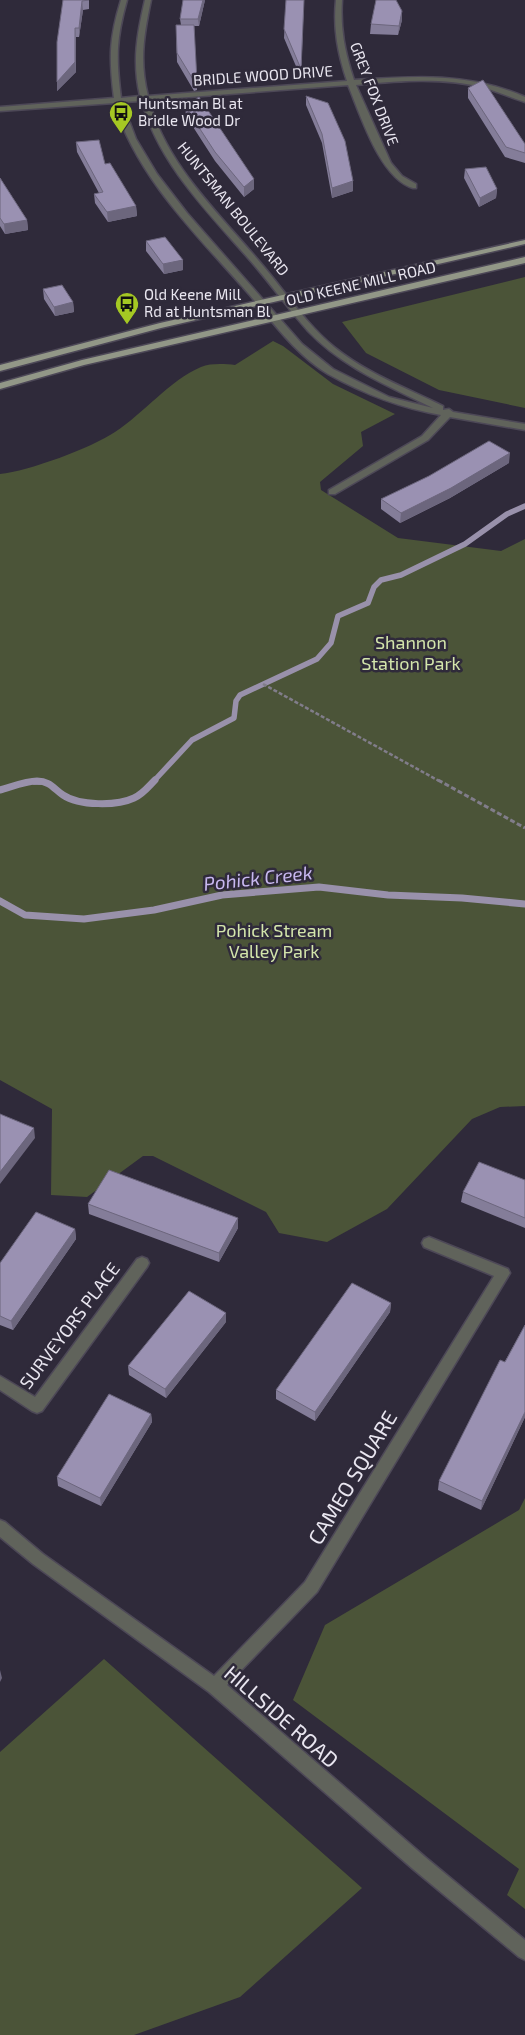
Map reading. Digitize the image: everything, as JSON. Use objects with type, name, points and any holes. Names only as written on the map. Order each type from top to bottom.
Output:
[{"type":"main road","name":"OLD KEENE MILL ROAD","points":[[0,368],[262,303],[525,242]]},
{"type":"main road","name":"OLD KEENE MILL ROAD","points":[[0,386],[82,363],[525,260]]},
{"type":"street","name":"HUNTSMAN BOULEVARD","points":[[124,0],[115,31],[113,48],[117,100],[132,139],[153,176],[184,215],[312,358],[353,384],[386,399],[416,408],[449,412],[525,427]]},
{"type":"street","name":"HUNTSMAN BOULEVARD","points":[[148,0],[138,47],[143,98],[158,136],[178,171],[317,336],[349,361],[449,412]]},
{"type":"street","name":"GREY FOX DRIVE","points":[[339,0],[337,25],[339,42],[353,83],[390,169],[399,178],[413,186]]},
{"type":"street","name":"BRIDLE WOOD DRIVE","points":[[0,109],[353,83],[440,79],[486,86],[525,100]]},
{"type":"street","points":[[332,492],[425,438],[449,412]]},
{"type":"street","name":"CAMEO SQUARE","points":[[215,1686],[311,1587],[503,1273],[430,1243]]},
{"type":"street","name":"SURVEYORS PLACE","points":[[0,1382],[37,1406],[142,1263]]},
{"type":"street","name":"HILLSIDE ROAD","points":[[0,1528],[38,1559],[215,1686],[418,1863],[525,1951]]},
{"type":"path","points":[[263,684],[525,828]]},
{"type":"green space","points":[[525,277],[525,408],[439,390],[366,353],[342,322]]},
{"type":"green space","points":[[273,341],[283,346],[333,384],[395,414],[361,432],[363,446],[320,482],[321,490],[398,538],[501,551],[525,539],[525,1106],[500,1107],[472,1119],[387,1209],[327,1242],[279,1233],[266,1212],[153,1156],[143,1156],[87,1197],[51,1195],[52,1109],[0,1080],[0,474],[43,464],[91,445],[125,425],[178,380],[190,373],[209,365],[235,365]]},
{"type":"green space","points":[[525,1498],[525,1909],[507,1895],[519,1869],[293,1700],[325,1625],[519,1510]]},
{"type":"green space","points":[[104,1659],[362,1888],[240,1997],[134,2035],[0,2035],[0,1752]]},
{"type":"building","points":[[63,0],[89,0],[82,1],[79,28],[75,28],[75,62],[57,82],[57,42]]},
{"type":"building","points":[[183,0],[203,0],[198,19],[180,19]]},
{"type":"building","points":[[286,0],[304,0],[301,69],[284,29]]},
{"type":"building","points":[[376,0],[396,0],[402,11],[399,26],[371,24]]},
{"type":"building","points":[[176,25],[194,25],[197,81],[194,81],[177,53]]},
{"type":"building","points":[[483,80],[525,144],[525,153],[506,147],[468,88]]},
{"type":"building","points":[[306,96],[328,103],[345,141],[353,181],[332,188],[322,134]]},
{"type":"building","points":[[199,97],[254,179],[244,187],[215,152],[185,106]]},
{"type":"building","points":[[99,140],[105,164],[110,163],[136,206],[107,212],[94,194],[103,192],[76,142]]},
{"type":"building","points":[[486,167],[497,189],[480,198],[465,169]]},
{"type":"building","points":[[0,178],[27,220],[4,224],[0,218]]},
{"type":"building","points":[[165,237],[183,260],[163,264],[146,241]]},
{"type":"building","points":[[62,285],[73,302],[54,307],[43,289]]},
{"type":"building","points":[[489,441],[510,453],[451,488],[401,513],[381,499],[429,476]]},
{"type":"building","points":[[0,1114],[34,1128],[0,1172]]},
{"type":"building","points":[[479,1162],[525,1180],[525,1218],[463,1192]]},
{"type":"building","points":[[109,1170],[238,1218],[219,1253],[88,1204]]},
{"type":"building","points":[[36,1212],[75,1229],[11,1321],[0,1316],[0,1263]]},
{"type":"building","points":[[352,1283],[391,1303],[315,1412],[276,1390]]},
{"type":"building","points":[[189,1291],[226,1313],[165,1389],[128,1366]]},
{"type":"building","points":[[525,1325],[525,1412],[482,1501],[439,1481],[500,1360],[505,1362]]},
{"type":"building","points":[[109,1394],[151,1414],[100,1498],[57,1477]]},
{"type":"waterway","points":[[153,782],[192,740],[234,718],[236,701],[240,695],[317,659],[331,643],[338,616],[368,603],[374,587],[381,580],[401,575],[465,544],[507,514],[525,506]]},
{"type":"waterway","points":[[0,790],[28,782],[41,781],[49,784],[70,799],[98,804],[127,801],[143,792],[153,782]]},
{"type":"waterway","points":[[34,782],[40,782]]},
{"type":"waterway","name":"Pohick Creek","points":[[0,901],[25,915],[84,919],[154,910],[222,895],[319,887],[388,895],[462,898],[525,904]]},
{"type":"place","name":"Huntsman Bl at Bridle Wood Dr","points":[[121,134]]},
{"type":"place","name":"Old Keene Mill Rd at Huntsman Bl","points":[[127,325]]},
{"type":"park label","name":"Shannon Station Park","points":[[411,653]]},
{"type":"park label","name":"Pohick Stream Valley Park","points":[[274,941]]}]
